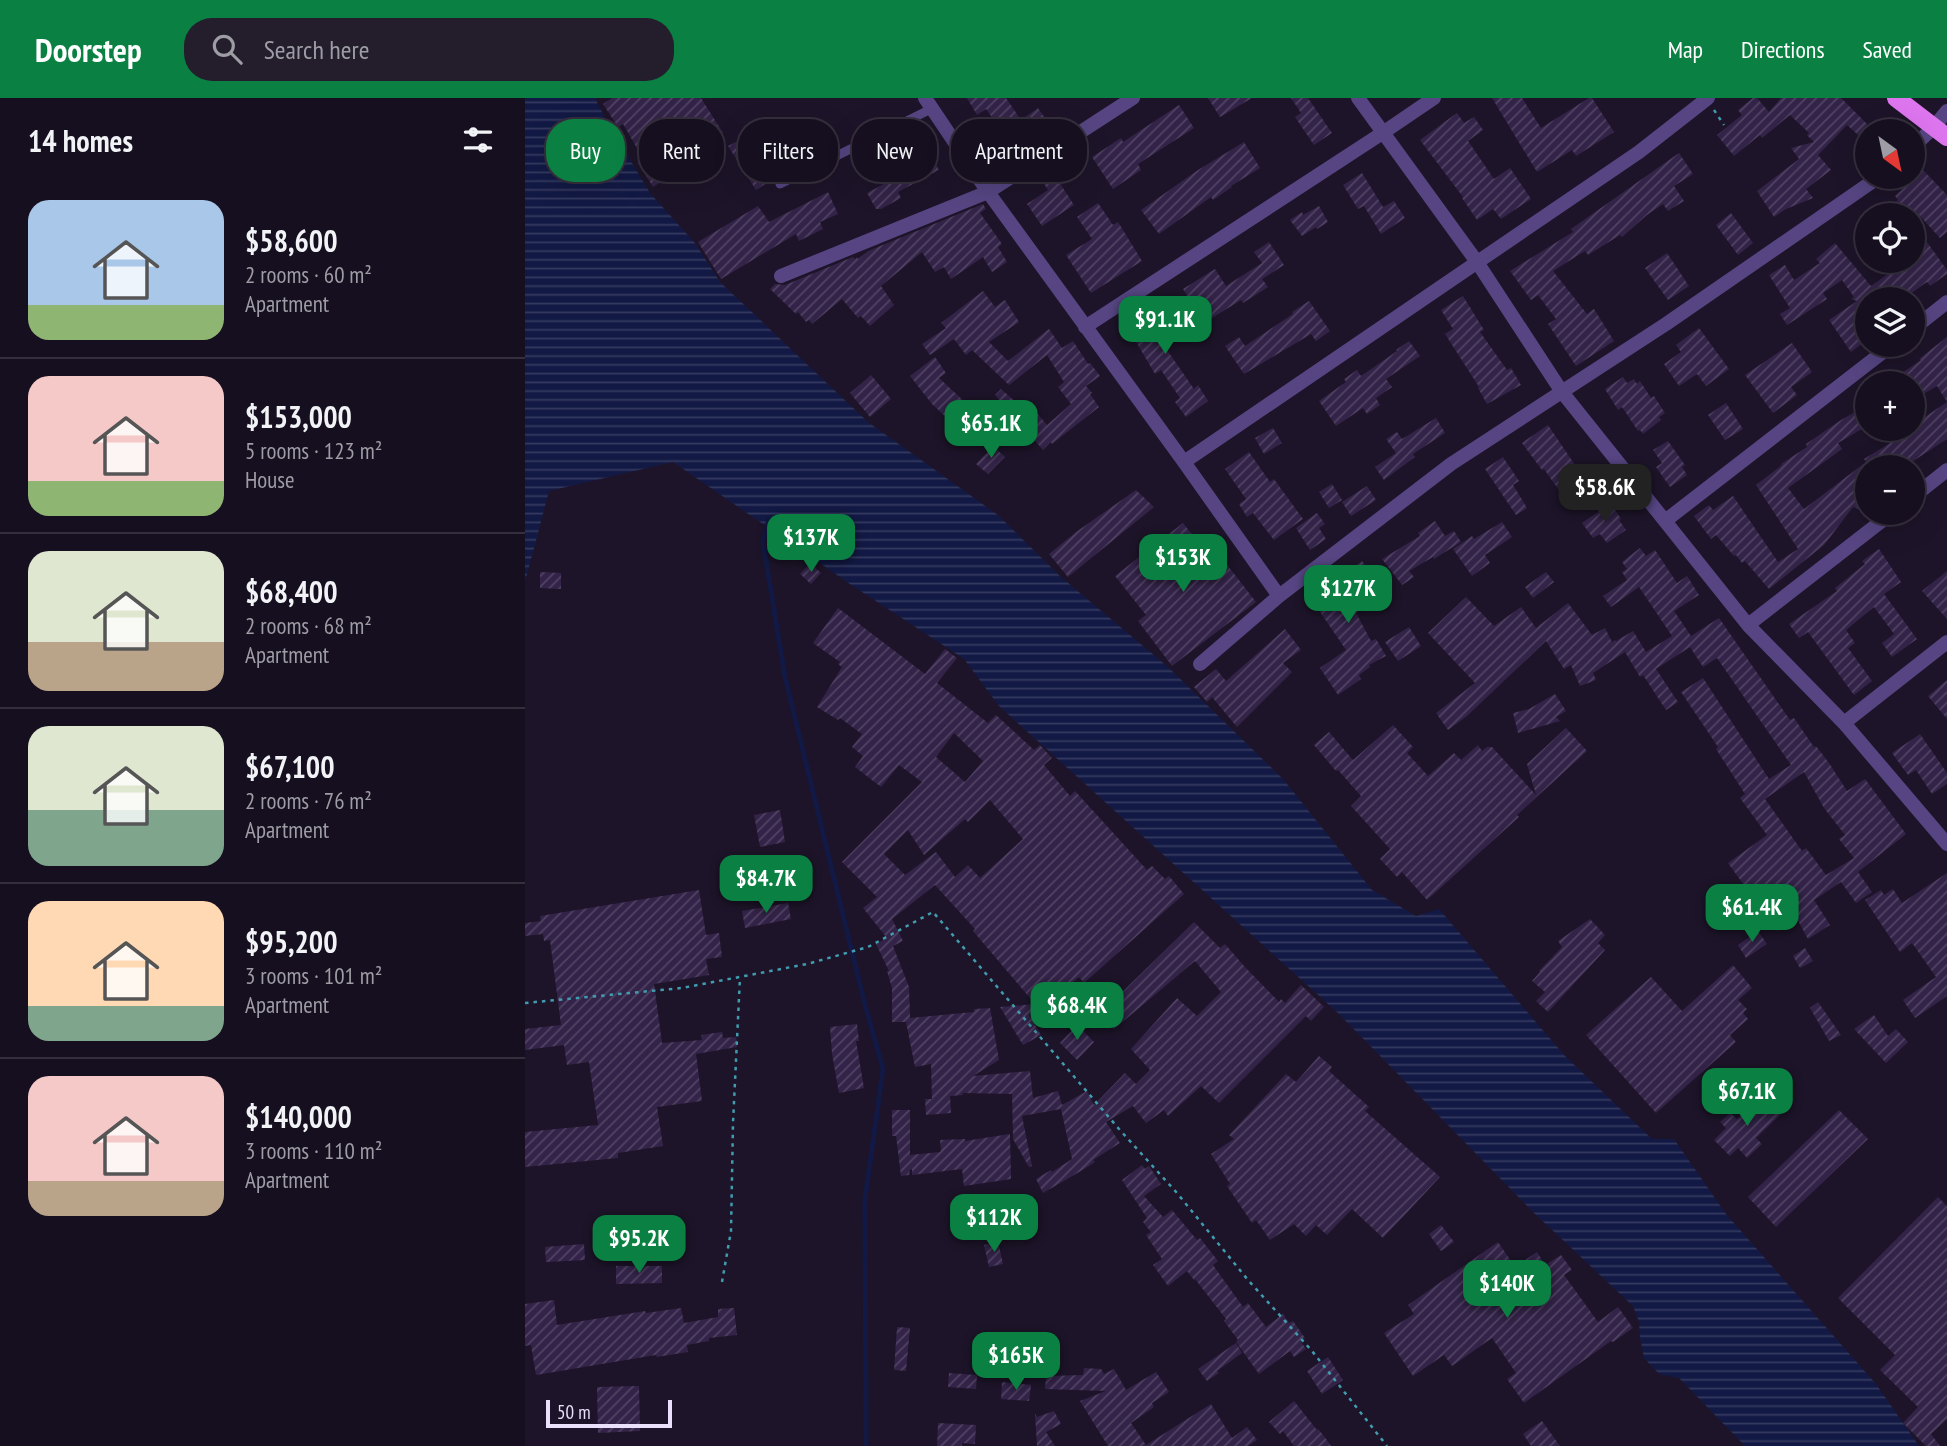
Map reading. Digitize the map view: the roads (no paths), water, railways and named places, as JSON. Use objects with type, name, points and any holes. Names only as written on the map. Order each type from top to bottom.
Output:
[{"type":"main road","points":[[1896,98],[1940,132]]},
{"type":"street","points":[[781,276],[988,192],[1133,98]]},
{"type":"street","points":[[1358,98],[1477,262],[1562,392],[1748,625],[1941,825],[1947,844]]},
{"type":"street","points":[[1085,327],[1434,98]]},
{"type":"street","points":[[1184,462],[1639,152],[1708,98]]},
{"type":"street","points":[[929,103],[988,192],[1279,596]]},
{"type":"street","points":[[1940,132],[1947,111]]},
{"type":"street","points":[[1200,664],[1279,596],[1451,464],[1666,324],[1862,189]]},
{"type":"street","points":[[1925,319],[1947,302]]},
{"type":"street","points":[[1665,521],[1877,357]]},
{"type":"street","points":[[1925,487],[1947,470]]},
{"type":"street","points":[[1748,625],[1877,525]]},
{"type":"street","points":[[1845,723],[1947,642]]},
{"type":"lane","points":[[780,184],[929,103]]},
{"type":"waterway","points":[[769,520],[763,542],[785,677],[883,1069],[865,1199],[866,1446]]}]
